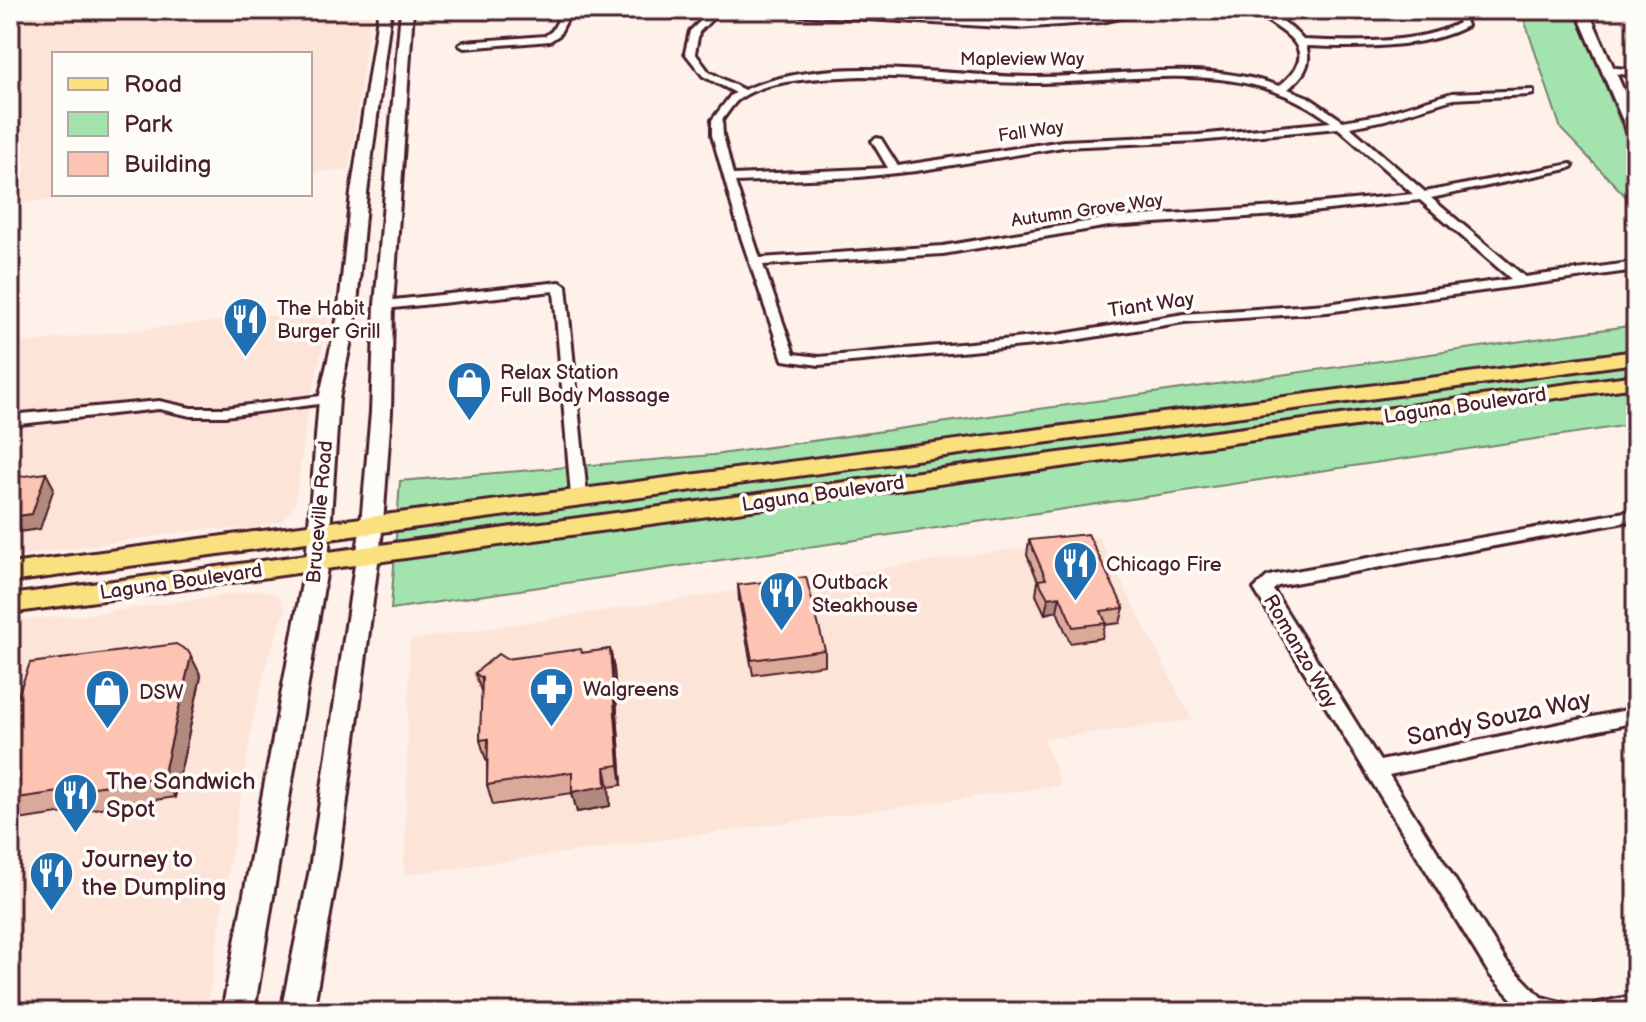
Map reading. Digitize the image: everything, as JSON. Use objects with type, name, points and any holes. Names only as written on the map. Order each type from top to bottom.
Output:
[{"type":"main road","name":"Bruceville Road","points":[[238,1012],[317,562],[329,399],[347,316],[359,193],[385,10]]},
{"type":"main road","points":[[297,1012],[324,869],[372,524],[381,412],[384,305],[407,10]]},
{"type":"main road","points":[[783,10],[1044,23],[1149,10]]},
{"type":"main road","points":[[1582,10],[1636,135]]},
{"type":"main road","name":"Laguna Boulevard","points":[[10,573],[1636,357]]},
{"type":"main road","name":"Laguna Boulevard","points":[[10,604],[1636,381]]},
{"type":"street","points":[[464,45],[547,39],[556,33],[568,10]]},
{"type":"street","points":[[717,10],[695,31],[690,53],[706,74],[743,93]]},
{"type":"street","points":[[1036,10],[1044,23]]},
{"type":"street","points":[[1256,10],[1286,27],[1301,43],[1306,58],[1303,69],[1281,89]]},
{"type":"street","points":[[1301,43],[1357,45],[1449,32],[1464,24],[1458,10]]},
{"type":"street","points":[[1607,70],[1636,73]]},
{"type":"street","name":"Mapleview Way","points":[[788,357],[729,179],[715,123],[722,110],[743,93],[784,79],[839,72],[1043,80],[1188,71],[1229,75],[1281,89],[1313,104],[1339,124],[1520,280]]},
{"type":"street","name":"Fall Way","points":[[729,179],[895,170],[1063,144],[1198,138],[1339,124],[1381,118],[1452,96],[1529,92]]},
{"type":"street","points":[[877,141],[895,170]]},
{"type":"street","name":"Autumn Grove Way","points":[[756,262],[943,250],[1133,219],[1292,210],[1423,196],[1567,166]]},
{"type":"street","name":"Tiant Way","points":[[788,357],[819,361],[1056,339],[1184,318],[1327,308],[1636,266]]},
{"type":"street","points":[[384,305],[560,286],[579,496]]},
{"type":"street","points":[[10,420],[159,405],[191,412],[225,412],[329,399]]},
{"type":"street","name":"Romanzo Way","points":[[1560,1012],[1535,1007],[1498,968],[1263,589],[1273,581],[1636,515]]},
{"type":"street","name":"Sandy Souza Way","points":[[1373,770],[1636,715]]},
{"type":"street","points":[[1603,1012],[1636,1006]]},
{"type":"shaded area","points":[[10,10],[371,10],[349,169],[312,173],[312,52],[52,52],[52,196],[86,196],[10,204]]},
{"type":"shaded area","points":[[330,309],[306,422],[295,504],[282,521],[251,529],[207,529],[10,557],[10,344]]},
{"type":"shaded area","points":[[1098,536],[1192,720],[1044,739],[1061,785],[404,875],[410,640]]},
{"type":"shaded area","points":[[260,590],[279,596],[286,610],[268,658],[252,725],[206,1012],[10,1012],[10,620],[93,614]]},
{"type":"green space","points":[[1521,10],[1575,10],[1630,147],[1636,153],[1636,207],[1561,129]]},
{"type":"green space","points":[[1636,325],[1636,424],[391,609],[400,481],[713,455]]},
{"type":"building","points":[[46,473],[32,514],[10,517],[10,478]]},
{"type":"building","name":"Chicago Fire","points":[[1088,534],[1124,608],[1101,611],[1106,623],[1073,627],[1060,596],[1048,598],[1038,580],[1046,579],[1029,540]]},
{"type":"building","name":"Outback Steakhouse","points":[[806,577],[825,650],[752,660],[738,585]]},
{"type":"building","name":"DSW","points":[[176,644],[191,656],[163,777],[10,799],[10,717],[30,663]]},
{"type":"building","name":"Walgreens","points":[[581,649],[582,653],[610,649],[619,765],[605,767],[606,786],[572,792],[572,772],[487,785],[488,739],[480,740],[482,678],[475,673],[498,654],[506,659]]},
{"type":"place","name":"The Habit Burger Grill","points":[[246,359]]},
{"type":"place","name":"Relax Station Full Body Massage","points":[[469,423]]},
{"type":"place","name":"Chicago Fire","points":[[1075,603]]},
{"type":"place","name":"Outback Steakhouse","points":[[781,633]]},
{"type":"place","name":"Walgreens","points":[[552,728]]},
{"type":"place","name":"DSW","points":[[108,731]]},
{"type":"place","name":"The Sandwich Spot","points":[[75,834]]},
{"type":"place","name":"Journey to the Dumpling","points":[[51,912]]}]
